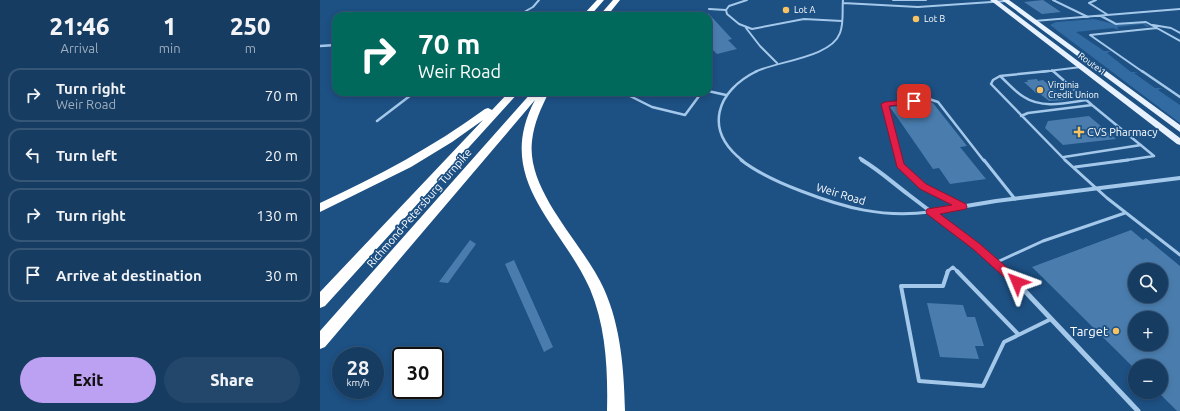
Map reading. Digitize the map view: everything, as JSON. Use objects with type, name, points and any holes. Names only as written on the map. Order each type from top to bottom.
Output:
[{"type":"highway","points":[[590,12],[601,0]]},
{"type":"highway","points":[[608,12],[618,0]]},
{"type":"highway","points":[[320,208],[384,177],[436,148],[508,96]]},
{"type":"highway","name":"Richmond-Petersburg Turnpike","points":[[320,302],[509,96]]},
{"type":"highway","name":"Richmond-Petersburg Turnpike","points":[[320,342],[534,96]]},
{"type":"highway","points":[[542,96],[532,117],[529,129],[527,158],[529,172],[532,184],[542,201],[586,267],[604,306],[614,358],[616,411]]},
{"type":"main road","name":"Route 1","points":[[1005,0],[1180,129]]},
{"type":"main road","name":"Route 1","points":[[995,1],[1180,142]]},
{"type":"street","points":[[320,46],[332,45]]},
{"type":"street","points":[[860,158],[879,170],[930,212],[977,246],[1027,292],[1138,411]]},
{"type":"street","name":"Weir Road","points":[[930,212],[1015,199],[1180,178]]},
{"type":"lane","points":[[524,12],[533,7],[539,0]]},
{"type":"lane","points":[[726,10],[728,6],[747,0]]},
{"type":"lane","points":[[893,0],[926,0]]},
{"type":"lane","points":[[843,1],[918,7],[1005,0]]},
{"type":"lane","points":[[1053,0],[1088,17]]},
{"type":"lane","points":[[1096,0],[1089,3],[1108,15]]},
{"type":"lane","name":"Weir Road","points":[[843,1],[841,32],[829,46],[802,57],[758,69],[742,78],[731,88],[726,95],[718,116],[719,127],[723,137],[737,156],[762,174],[813,195],[854,209],[889,214],[930,212]]},
{"type":"lane","points":[[709,9],[726,10]]},
{"type":"lane","points":[[1034,21],[1180,9]]},
{"type":"lane","points":[[726,10],[727,14],[746,28],[777,63]]},
{"type":"lane","points":[[1100,16],[1116,24],[1141,22],[1167,27],[1180,33]]},
{"type":"lane","points":[[746,28],[757,28],[804,19],[842,21]]},
{"type":"lane","points":[[1150,24],[1180,41]]},
{"type":"lane","points":[[1156,28],[1090,35],[1180,97]]},
{"type":"lane","points":[[1081,67],[1000,76],[993,80],[991,84],[1021,116],[1096,188],[1125,213],[1180,255]]},
{"type":"lane","points":[[1052,70],[1154,156],[1075,167]]},
{"type":"lane","points":[[1000,76],[1026,99],[1032,102],[1051,104],[1086,100]]},
{"type":"lane","points":[[712,92],[726,95]]},
{"type":"lane","points":[[378,121],[410,96]]},
{"type":"lane","points":[[628,96],[637,102],[661,110],[685,115],[699,96]]},
{"type":"lane","points":[[963,207],[923,187],[900,165],[885,104],[929,99],[938,102],[1015,199]]},
{"type":"lane","points":[[1021,116],[1028,113],[1092,105]]},
{"type":"lane","points":[[1064,157],[1141,145]]},
{"type":"lane","points":[[995,263],[1016,252],[1060,234],[1125,213]]},
{"type":"lane","points":[[1018,334],[953,267],[948,270],[943,286],[901,286],[919,381],[984,386],[1004,342],[1051,319]]},
{"type":"shaded area","points":[[1094,19],[1118,25],[1143,23],[1150,26],[1147,27],[1143,24],[1117,27],[1119,30],[1113,28],[1076,32],[1104,51],[1111,51],[1107,53],[1131,72],[1138,72],[1134,73],[1155,88],[1162,88],[1158,90],[1180,105],[1180,123],[1050,25],[1056,22]]},
{"type":"building","points":[[1043,0],[1061,12],[1042,14],[1024,2]]},
{"type":"building","points":[[712,17],[732,39],[728,40],[737,49],[717,54],[712,49]]},
{"type":"building","name":"Virginia Credit Union","points":[[1037,79],[1038,81],[1043,80],[1066,100],[1049,101],[1039,93],[1036,93],[1024,82],[1028,82],[1027,80]]},
{"type":"building","points":[[930,102],[933,103],[967,146],[960,147],[986,179],[950,184],[939,168],[933,169],[890,107]]},
{"type":"building","name":"CVS Pharmacy","points":[[1089,116],[1116,139],[1063,145],[1045,128],[1048,121]]},
{"type":"building","name":"Target","points":[[1131,230],[1143,240],[1146,238],[1180,266],[1180,411],[1177,411],[1165,399],[1168,399],[1168,359],[1128,359],[1128,362],[1032,267]]},
{"type":"building","points":[[470,240],[476,244],[448,283],[439,282]]},
{"type":"building","points":[[514,260],[553,347],[544,352],[505,264]]},
{"type":"building","points":[[927,303],[963,305],[967,317],[975,317],[984,346],[975,346],[979,359],[940,357]]},
{"type":"place","name":"Lot A","points":[[786,10]]},
{"type":"place","name":"Lot B","points":[[916,19]]},
{"type":"place","name":"Virginia Credit Union","points":[[1040,90]]},
{"type":"place","name":"CVS Pharmacy","points":[[1079,132]]},
{"type":"place","name":"Target","points":[[1116,331]]},
{"type":"route","points":[[914,101],[885,104],[900,165],[923,187],[963,207],[930,212],[977,246],[1017,282]]}]
